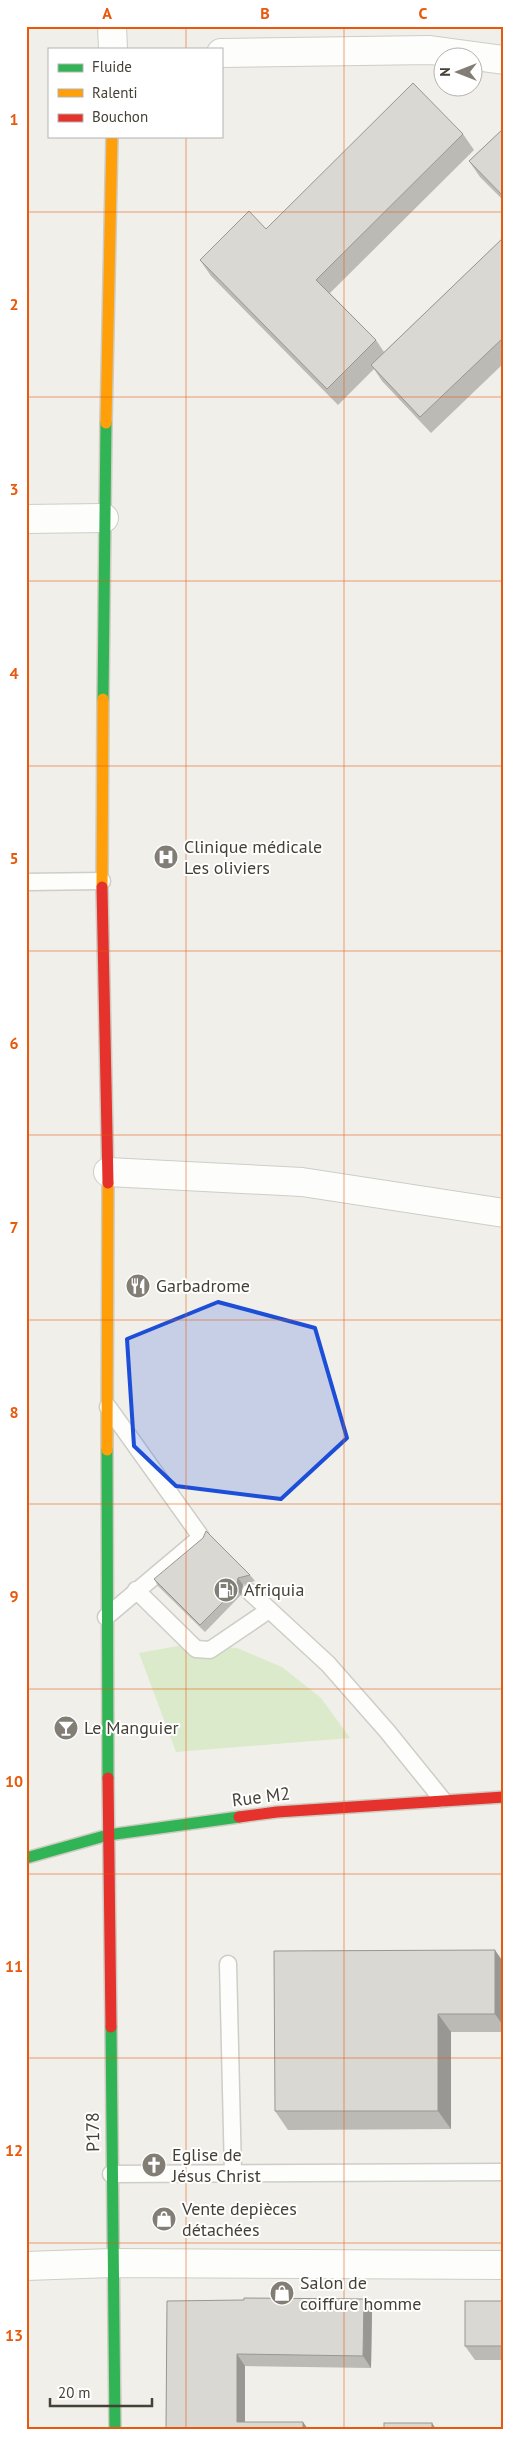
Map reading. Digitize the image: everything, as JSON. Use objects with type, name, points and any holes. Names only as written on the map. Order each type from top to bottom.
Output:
[{"type":"street","points":[[112,26],[113,48]]},
{"type":"street","points":[[222,53],[430,50],[504,60]]},
{"type":"street","name":"P178","points":[[112,138],[104,518],[102,881],[108,1172],[106,1617],[115,2429]]},
{"type":"street","points":[[26,519],[104,518]]},
{"type":"street","points":[[108,1172],[302,1182],[504,1213]]},
{"type":"street","name":"Rue M2","points":[[26,1858],[108,1835],[277,1812],[442,1799],[504,1797]]},
{"type":"street","points":[[26,2266],[112,2263],[504,2265]]},
{"type":"lane","points":[[26,882],[102,881]]},
{"type":"lane","points":[[106,1617],[201,1537],[107,1405]]},
{"type":"lane","points":[[136,1590],[196,1649],[204,1652],[210,1650],[269,1610]]},
{"type":"lane","points":[[250,1592],[328,1664],[387,1731],[442,1799]]},
{"type":"lane","points":[[228,1964],[233,2173]]},
{"type":"lane","points":[[111,2174],[504,2172]]},
{"type":"highlighted area","points":[[218,1302],[315,1328],[347,1438],[281,1499],[176,1486],[134,1446],[127,1339]]},
{"type":"green space","points":[[188,1644],[237,1648],[282,1667],[321,1698],[350,1738],[176,1752],[139,1653]]},
{"type":"building","points":[[413,83],[463,134],[316,280],[376,340],[327,389],[200,260],[249,211],[266,229]]},
{"type":"building","points":[[504,128],[504,197],[469,161]]},
{"type":"building","points":[[504,237],[504,337],[420,417],[371,365]]},
{"type":"building","points":[[206,1531],[250,1575],[238,1578],[236,1589],[200,1625],[154,1579],[203,1538]]},
{"type":"building","points":[[495,1950],[495,2014],[438,2014],[438,2111],[275,2111],[274,1951]]},
{"type":"building","points":[[244,2298],[364,2299],[363,2356],[237,2354],[237,2422],[303,2422],[303,2429],[166,2429],[167,2301],[244,2300]]},
{"type":"building","points":[[465,2301],[504,2301],[504,2346],[465,2346]]},
{"type":"building","points":[[384,2423],[432,2423],[432,2429],[384,2429]]},
{"type":"traffic: fast","points":[[103,699],[106,423]]},
{"type":"traffic: fast","points":[[107,1450],[108,1778]]},
{"type":"traffic: fast","points":[[26,1858],[108,1835],[239,1817]]},
{"type":"traffic: fast","points":[[111,2027],[115,2429]]},
{"type":"traffic: slow","points":[[106,423],[112,138]]},
{"type":"traffic: slow","points":[[102,887],[103,699]]},
{"type":"traffic: slow","points":[[107,1450],[108,1183]]},
{"type":"traffic: jam","points":[[102,887],[108,1183]]},
{"type":"traffic: jam","points":[[108,1778],[111,2027]]},
{"type":"traffic: jam","points":[[239,1817],[277,1812],[504,1797]]},
{"type":"place","name":"Clinique médicale Les oliviers","points":[[166,857]]},
{"type":"place","name":"Garbadrome","points":[[138,1286]]},
{"type":"place","name":"Afriquia","points":[[226,1590]]},
{"type":"place","name":"Le Manguier","points":[[66,1728]]},
{"type":"place","name":"Eglise de Jésus Christ","points":[[154,2165]]},
{"type":"place","name":"Vente depièces détachées","points":[[164,2219]]},
{"type":"place","name":"Salon de coiffure homme","points":[[282,2293]]}]
